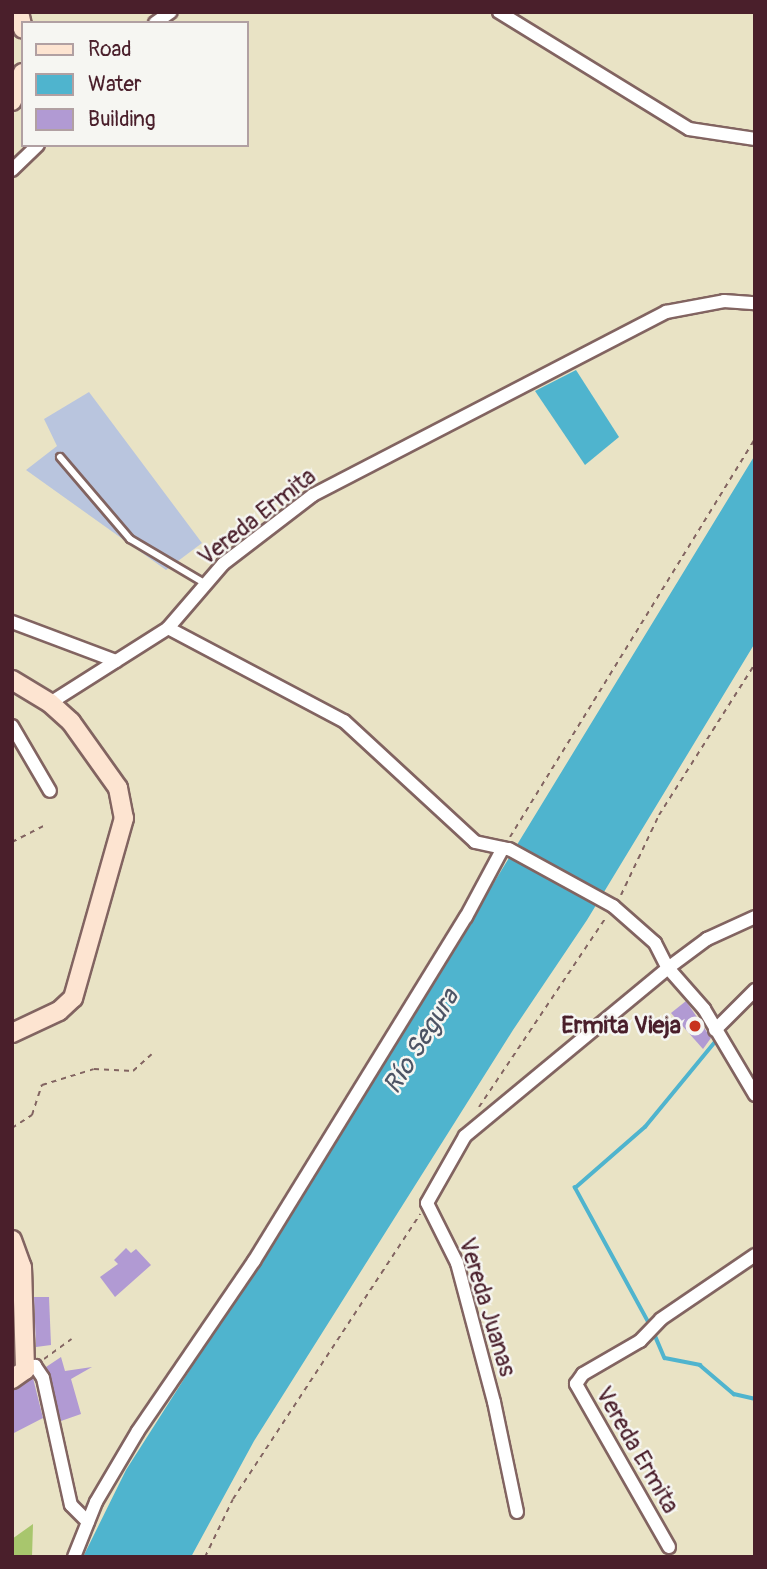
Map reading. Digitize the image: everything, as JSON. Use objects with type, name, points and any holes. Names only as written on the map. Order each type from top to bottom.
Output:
[{"type":"main road","points":[[12,101],[21,78]]},
{"type":"main road","points":[[12,680],[50,703],[100,759],[118,788],[124,818],[73,998],[59,1011],[12,1033]]},
{"type":"main road","points":[[12,1240],[17,1270],[24,1372]]},
{"type":"street","points":[[499,12],[690,129],[755,139]]},
{"type":"street","points":[[12,170],[36,147]]},
{"type":"street","name":"Vereda Ermita","points":[[50,703],[168,628],[223,564],[313,495],[666,312],[724,301],[755,303]]},
{"type":"street","points":[[12,622],[116,661]]},
{"type":"street","points":[[168,628],[344,720],[475,842],[506,848],[613,906],[655,943],[668,968],[704,1009],[755,1095]]},
{"type":"street","points":[[12,726],[50,791]]},
{"type":"street","points":[[74,1557],[88,1522],[138,1431],[254,1261],[506,848]]},
{"type":"street","points":[[427,1203],[465,1136],[668,968],[707,939],[755,917]]},
{"type":"street","points":[[715,1031],[755,990]]},
{"type":"street","name":"Vereda Juanas","points":[[427,1203],[457,1263],[517,1512]]},
{"type":"street","name":"Vereda Ermita","points":[[669,1546],[576,1384],[583,1374],[640,1341],[661,1319],[755,1255]]},
{"type":"street","points":[[24,1372],[51,1399],[71,1505],[88,1522]]},
{"type":"lane","points":[[61,457],[130,539],[205,584]]},
{"type":"path","points":[[506,848],[755,438]]},
{"type":"path","points":[[476,1111],[613,906],[659,815],[755,664]]},
{"type":"path","points":[[12,842],[43,826]]},
{"type":"path","points":[[12,1128],[32,1115],[42,1085],[94,1069],[133,1070],[152,1054]]},
{"type":"path","points":[[205,1557],[233,1499],[427,1203]]},
{"type":"path","points":[[24,1372],[72,1339]]},
{"type":"shaded area","points":[[89,392],[202,543],[166,570],[26,470],[57,446],[44,419]]},
{"type":"green space","points":[[33,1524],[32,1557],[12,1557],[12,1539]]},
{"type":"water","points":[[576,370],[619,437],[585,465],[535,391]]},
{"type":"water","name":"Río Segura","points":[[755,455],[755,643],[587,920],[513,1030],[254,1441],[191,1557],[83,1557],[126,1470],[344,1128]]},
{"type":"building","name":"Ermita Vieja","points":[[686,1001],[711,1038],[703,1049],[671,1013]]},
{"type":"building","points":[[126,1248],[131,1253],[136,1249],[151,1265],[115,1297],[100,1277],[118,1264],[114,1260]]},
{"type":"building","points":[[34,1297],[49,1297],[51,1345],[36,1347]]},
{"type":"building","points":[[61,1357],[65,1371],[92,1367],[71,1379],[81,1414],[61,1421],[46,1367]]},
{"type":"building","points":[[33,1378],[43,1418],[12,1434],[12,1390]]},
{"type":"waterway","points":[[648,1322],[575,1188],[645,1127],[716,1041]]},
{"type":"waterway","points":[[655,1335],[665,1358],[700,1365],[734,1394],[755,1399]]},
{"type":"place","name":"Ermita Vieja","points":[[695,1026]]}]
